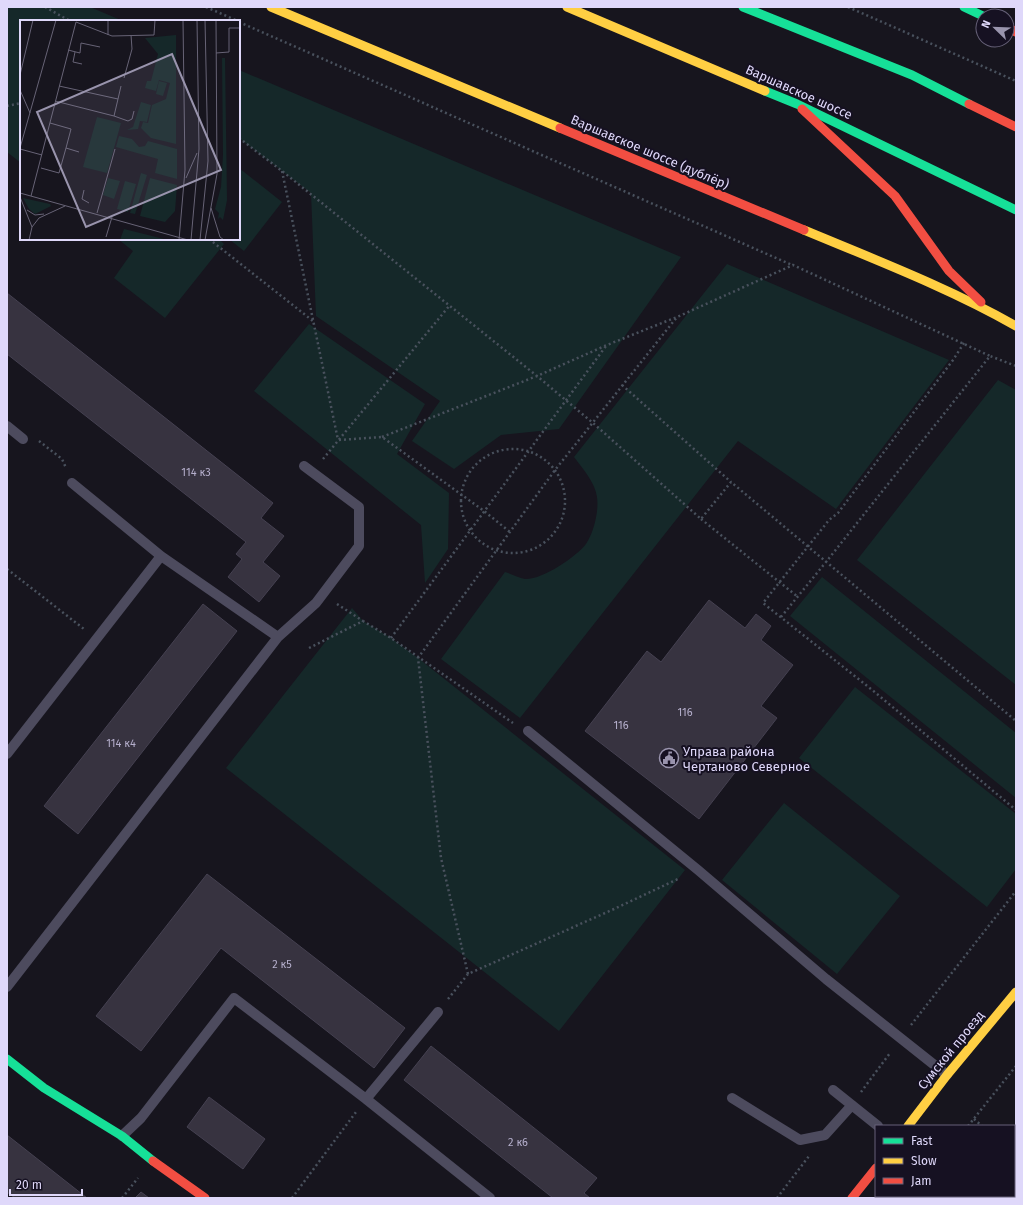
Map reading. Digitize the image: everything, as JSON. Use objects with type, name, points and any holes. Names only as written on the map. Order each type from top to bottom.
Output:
[{"type":"main road","name":"Варшавское шоссе (дублёр)","points":[[271,7],[911,275],[993,313],[1016,326]]},
{"type":"main road","name":"Варшавское шоссе","points":[[567,7],[797,104],[1016,210]]},
{"type":"main road","points":[[744,7],[912,76],[1016,127]]},
{"type":"main road","points":[[964,7],[975,12]]},
{"type":"main road","points":[[797,104],[895,196],[949,271],[993,313]]},
{"type":"main road","name":"Сумской проезд","points":[[909,1125],[947,1075],[1016,992]]},
{"type":"main road","points":[[7,1059],[44,1088],[122,1136],[152,1160],[205,1198]]},
{"type":"main road","points":[[852,1198],[875,1169]]},
{"type":"lane","points":[[7,426],[23,439]]},
{"type":"lane","points":[[7,987],[278,637],[316,603],[359,546],[359,507],[308,469]]},
{"type":"lane","points":[[72,483],[161,556],[278,637]]},
{"type":"lane","points":[[7,754],[161,556]]},
{"type":"lane","points":[[528,731],[698,870],[826,979],[947,1075]]},
{"type":"lane","points":[[122,1136],[141,1118],[234,998],[366,1099],[490,1198]]},
{"type":"lane","points":[[366,1099],[438,1012]]},
{"type":"lane","points":[[833,1090],[877,1125]]},
{"type":"lane","points":[[732,1098],[800,1140],[825,1135],[852,1105]]},
{"type":"path","points":[[206,7],[236,20]]},
{"type":"path","points":[[848,7],[1016,81]]},
{"type":"path","points":[[48,8],[68,20]]},
{"type":"path","points":[[240,22],[793,265],[990,356],[1016,366]]},
{"type":"path","points":[[7,106],[20,103]]},
{"type":"path","points":[[240,139],[566,399],[701,520],[798,597]]},
{"type":"path","points":[[282,171],[338,440]]},
{"type":"path","points":[[210,240],[313,321]]},
{"type":"path","points":[[338,440],[382,437],[537,376],[607,345],[677,317],[793,265]]},
{"type":"path","points":[[308,469],[338,440],[450,305]]},
{"type":"path","points":[[468,974],[442,858],[418,658],[555,470],[677,317]]},
{"type":"path","points":[[964,343],[953,360],[838,513],[828,520],[763,604],[871,689],[1016,810]]},
{"type":"path","points":[[391,638],[607,345]]},
{"type":"path","points":[[781,617],[990,356]]},
{"type":"path","points":[[622,385],[731,482],[1016,721]]},
{"type":"path","points":[[382,437],[484,511],[510,532]]},
{"type":"path","points":[[38,440],[62,459]]},
{"type":"path","points":[[516,448],[528,451],[533,452],[548,461],[559,475],[565,492],[565,509],[560,526],[550,539],[536,549],[520,553],[502,553],[487,547],[474,536],[465,522],[460,505],[462,487],[470,471],[482,458],[498,450],[516,448]]},
{"type":"path","points":[[701,520],[731,482]]},
{"type":"path","points":[[7,569],[96,639]]},
{"type":"path","points":[[340,607],[391,638],[511,722]]},
{"type":"path","points":[[309,648],[363,621]]},
{"type":"path","points":[[438,1012],[468,974],[698,870]]},
{"type":"path","points":[[852,1105],[901,1038],[1016,892]]},
{"type":"path","points":[[969,1125],[1016,1066]]},
{"type":"path","points":[[292,1198],[366,1099]]},
{"type":"path","points":[[974,1119],[981,1125]]},
{"type":"path","points":[[777,1198],[825,1135]]},
{"type":"green space","points":[[7,7],[90,7],[121,20],[20,20],[20,162],[7,152]]},
{"type":"green space","points":[[240,70],[681,257],[559,429],[501,435],[454,469],[412,441],[440,401],[316,316],[311,193],[240,139]]},
{"type":"green space","points":[[240,169],[282,202],[244,251],[230,240],[240,240]]},
{"type":"green space","points":[[119,240],[220,240],[224,244],[165,318],[114,278],[133,251]]},
{"type":"green space","points":[[727,264],[949,360],[836,509],[738,441],[520,718],[441,659],[505,572],[525,579],[540,576],[567,561],[586,544],[595,521],[597,497],[594,486],[574,457]]},
{"type":"green space","points":[[309,324],[425,404],[397,454],[449,493],[448,549],[425,583],[421,525],[254,391]]},
{"type":"green space","points":[[998,380],[1016,390],[1016,685],[857,560]]},
{"type":"green space","points":[[822,577],[1016,733],[1016,798],[790,616]]},
{"type":"green space","points":[[352,608],[363,621],[391,638],[418,658],[685,870],[559,1031],[226,768]]},
{"type":"green space","points":[[855,687],[1016,814],[1016,869],[987,907],[799,758]]},
{"type":"green space","points":[[784,803],[900,896],[837,974],[722,880]]},
{"type":"building","points":[[7,293],[273,503],[261,518],[284,536],[263,562],[280,576],[259,602],[228,577],[242,559],[236,554],[246,542],[7,354]]},
{"type":"building","points":[[709,600],[745,628],[756,614],[771,626],[761,640],[793,665],[761,706],[777,718],[699,819],[585,731],[647,651],[661,662]]},
{"type":"building","points":[[203,604],[237,631],[78,834],[44,806]]},
{"type":"building","points":[[207,874],[405,1028],[374,1068],[221,948],[141,1051],[96,1016]]},
{"type":"building","points":[[431,1046],[597,1178],[584,1193],[590,1198],[553,1198],[404,1080]]},
{"type":"building","points":[[209,1097],[265,1139],[243,1169],[187,1127]]},
{"type":"building","points":[[7,1135],[87,1198],[15,1198],[7,1192]]},
{"type":"building","points":[[141,1192],[149,1198],[135,1198]]},
{"type":"traffic: fast","points":[[743,7],[912,75],[969,104]]},
{"type":"traffic: fast","points":[[964,7],[975,12]]},
{"type":"traffic: fast","points":[[765,91],[797,104],[1016,210]]},
{"type":"traffic: fast","points":[[7,1059],[44,1088],[122,1136],[153,1161]]},
{"type":"traffic: slow","points":[[271,7],[560,128]]},
{"type":"traffic: slow","points":[[567,7],[765,91]]},
{"type":"traffic: slow","points":[[804,230],[965,299],[1016,326]]},
{"type":"traffic: slow","points":[[909,1125],[947,1075],[1016,992]]},
{"type":"traffic: jam","points":[[969,104],[1016,127]]},
{"type":"traffic: jam","points":[[802,109],[895,196],[949,271],[981,302]]},
{"type":"traffic: jam","points":[[560,128],[804,230]]},
{"type":"traffic: jam","points":[[153,1161],[205,1198]]},
{"type":"traffic: jam","points":[[852,1198],[875,1169]]},
{"type":"place","name":"Управа района Чертаново Северное","points":[[669,758]]}]
